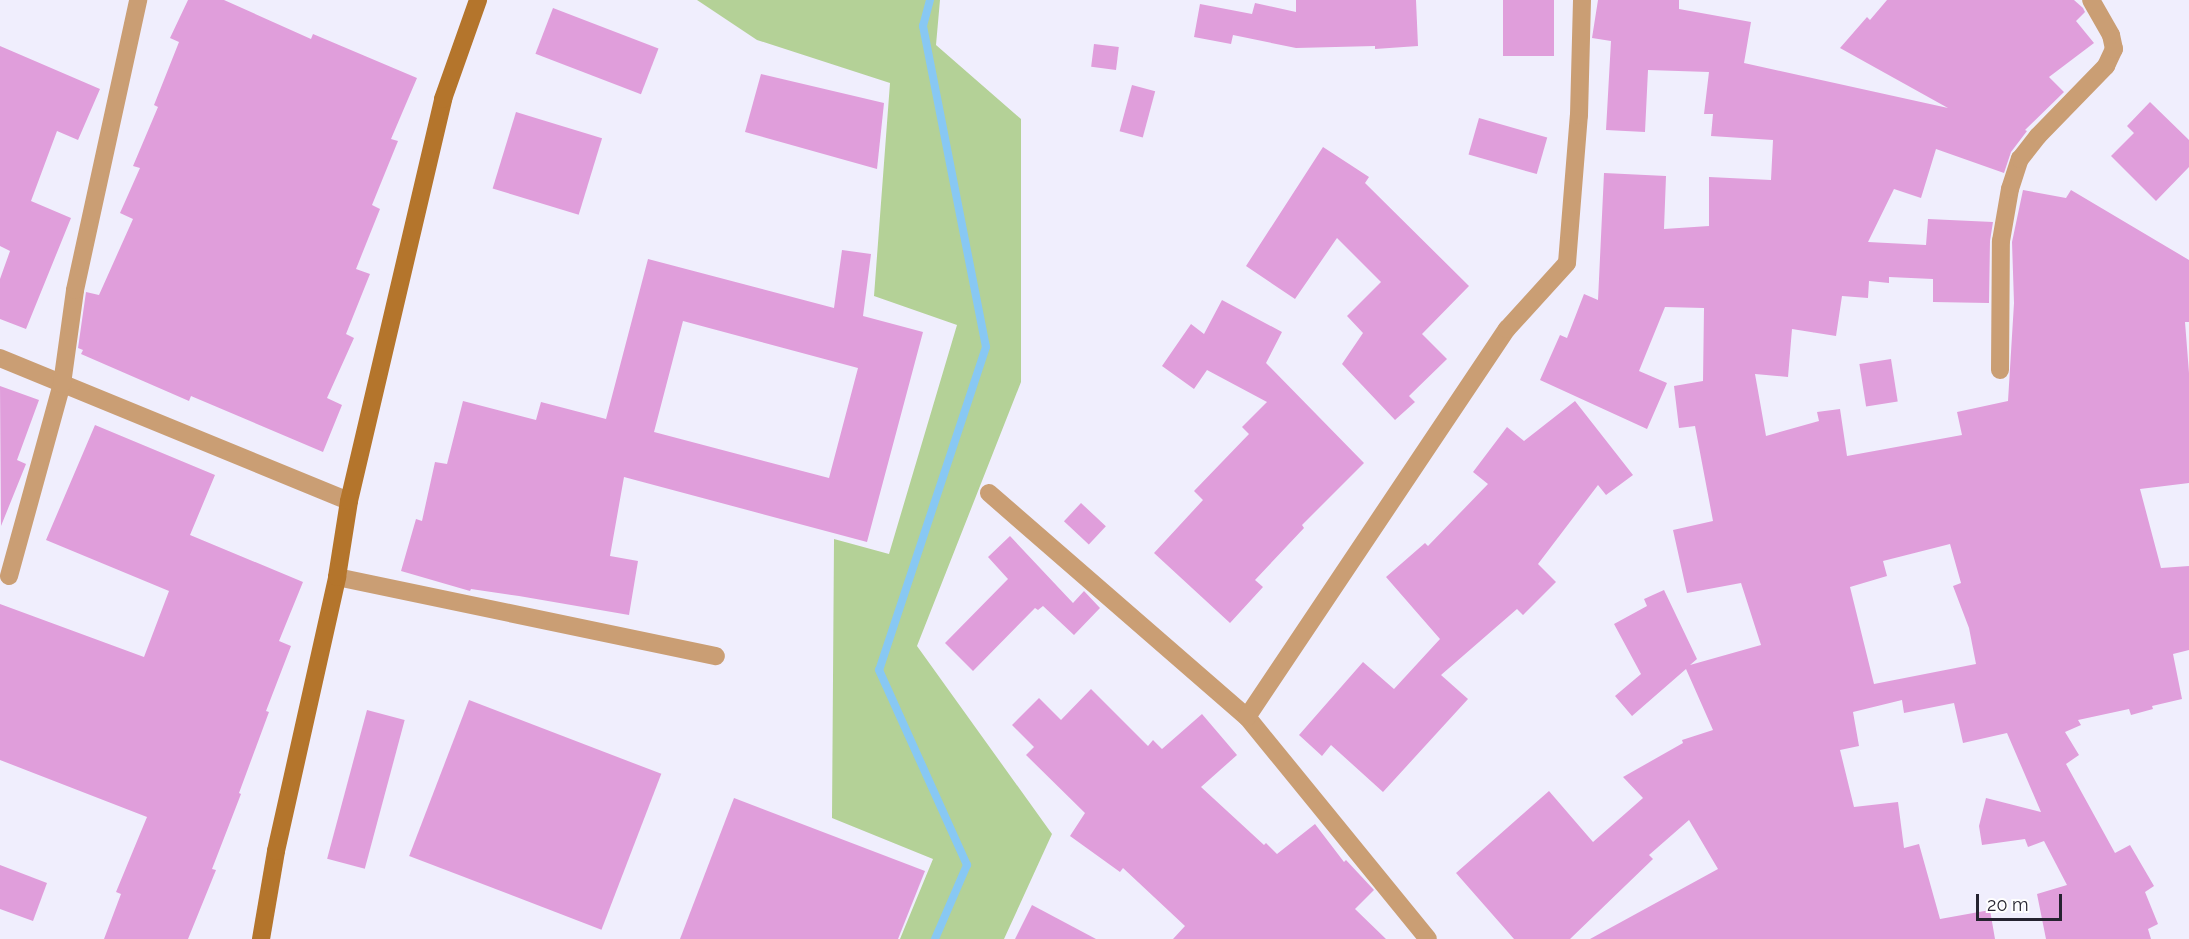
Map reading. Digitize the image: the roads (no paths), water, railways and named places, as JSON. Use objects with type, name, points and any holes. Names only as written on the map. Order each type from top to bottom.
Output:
[{"type":"main road","points":[[261,939],[276,851],[337,577],[349,501],[443,99],[478,0]]},
{"type":"street","points":[[9,576],[62,384],[75,290],[138,0]]},
{"type":"street","points":[[1246,717],[1508,329],[1567,263],[1579,115],[1582,0]]},
{"type":"street","points":[[2000,370],[2001,241],[2010,189],[2020,159],[2038,136],[2106,66],[2114,49],[2111,35],[2091,0]]},
{"type":"street","points":[[0,357],[349,501]]},
{"type":"street","points":[[989,493],[1246,717],[1428,939]]},
{"type":"street","points":[[337,577],[716,656]]},
{"type":"waterway","points":[[930,0],[923,26],[986,347],[879,670],[967,865],[935,939]]}]
